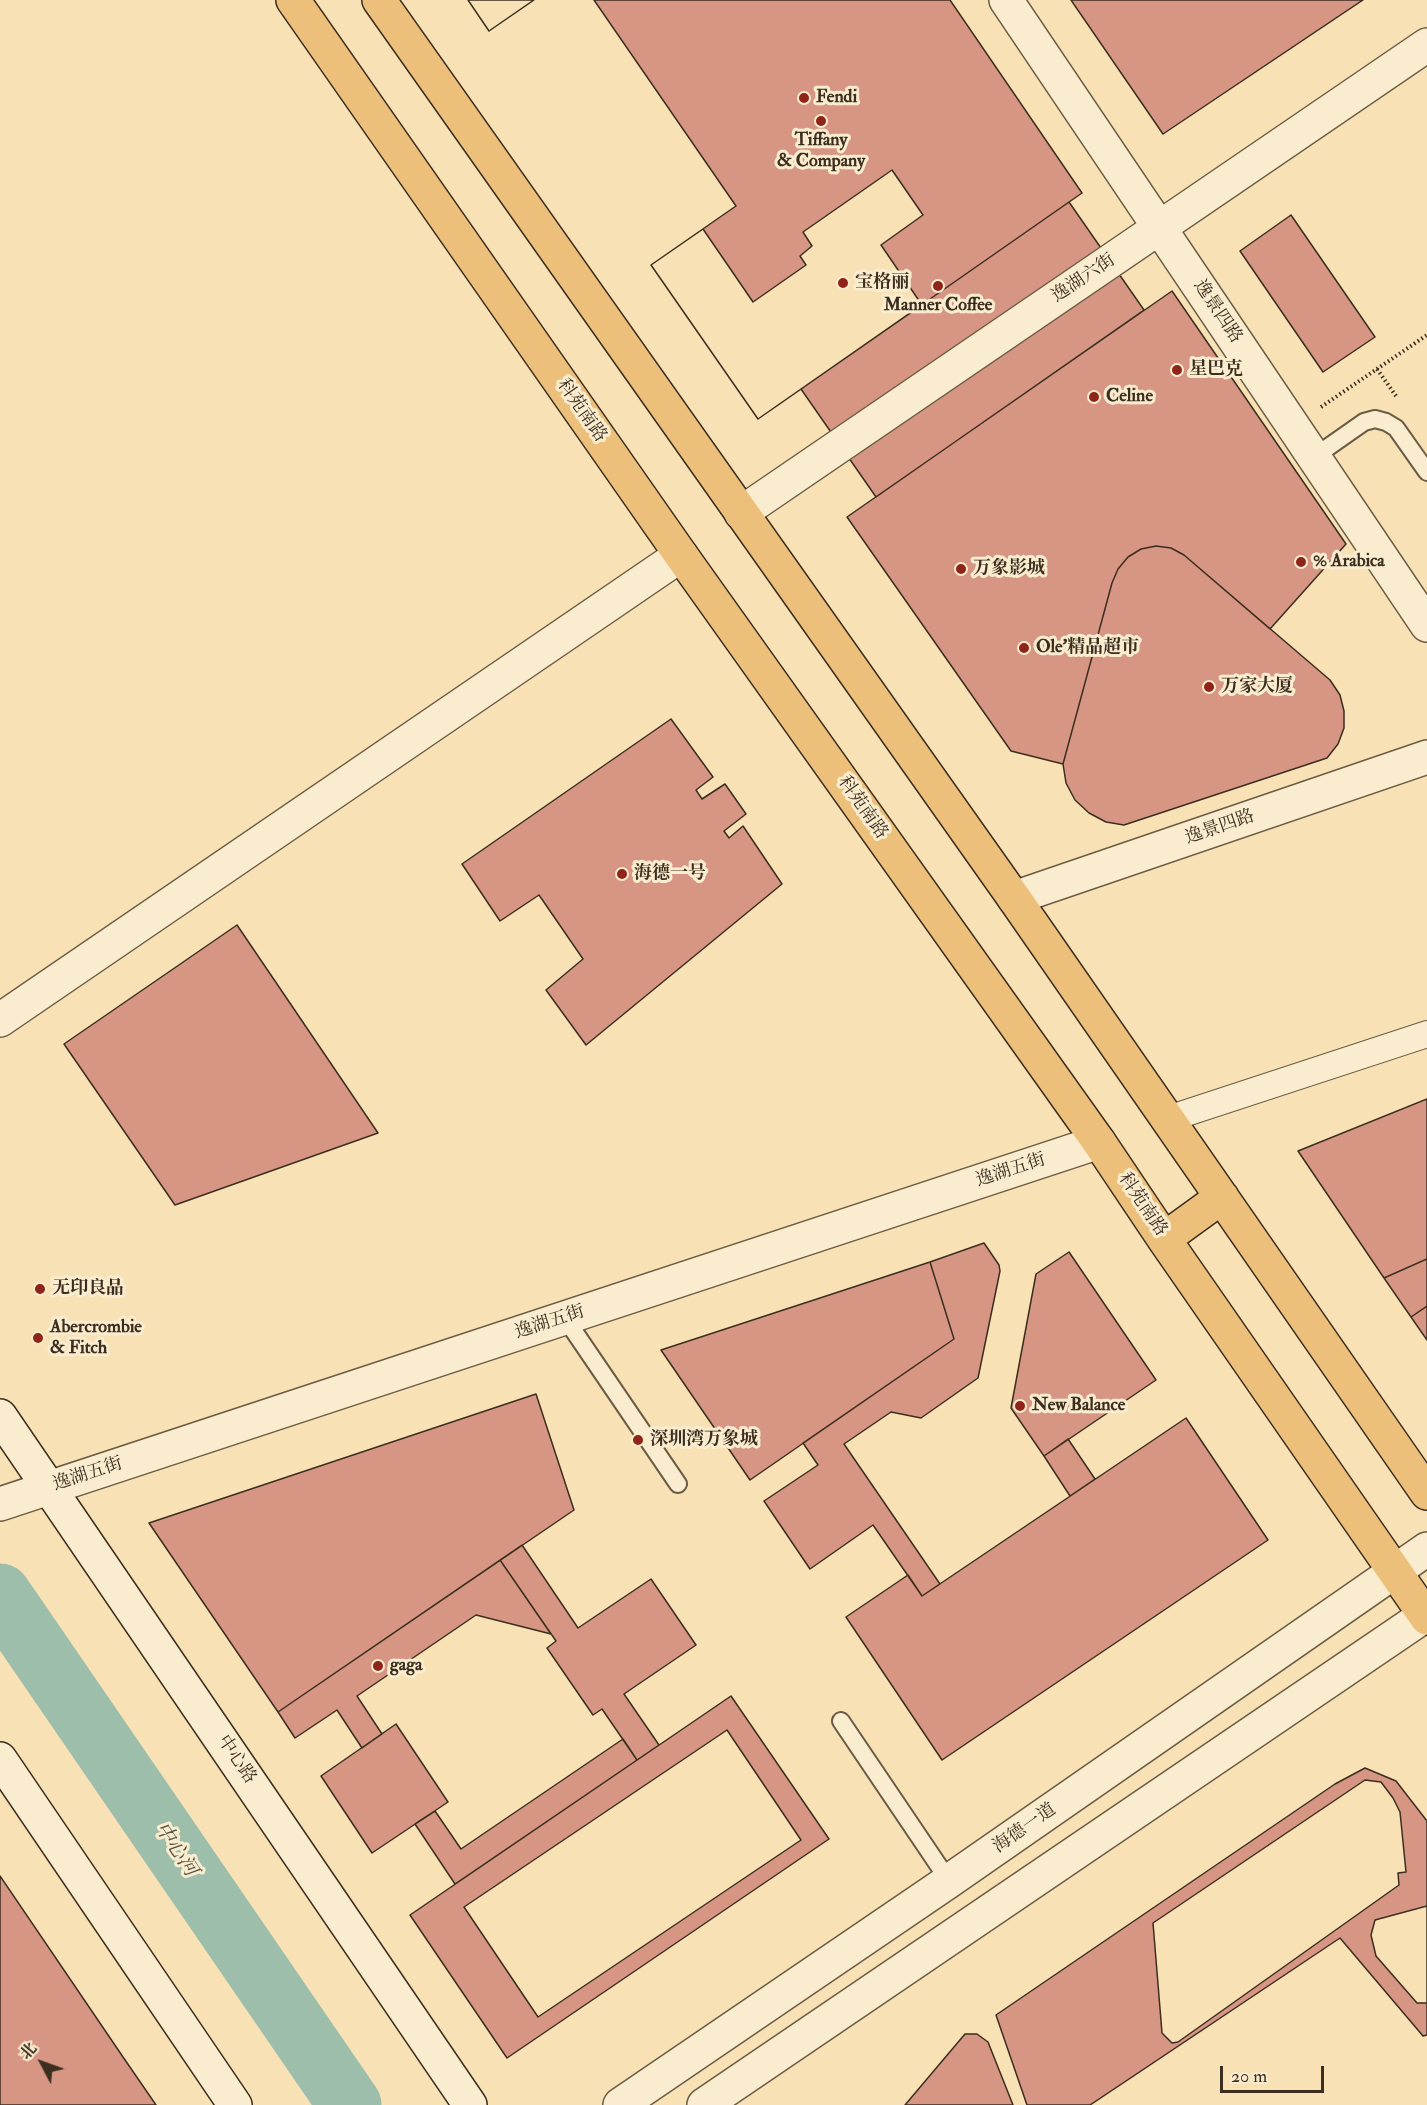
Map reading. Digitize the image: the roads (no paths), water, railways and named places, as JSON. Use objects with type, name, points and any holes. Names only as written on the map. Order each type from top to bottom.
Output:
[{"type":"main road","name":"科苑南路","points":[[293,0],[681,555],[1099,1142],[1426,1616]]},
{"type":"main road","points":[[380,0],[1014,898],[1427,1493]]},
{"type":"main road","points":[[1164,1239],[1222,1197]]},
{"type":"street","name":"逸景四路","points":[[1005,0],[1427,625]]},
{"type":"street","name":"逸湖六街","points":[[741,513],[1427,45]]},
{"type":"street","points":[[0,1020],[681,555]]},
{"type":"street","name":"逸景四路","points":[[1014,898],[1427,757]]},
{"type":"street","points":[[1168,1119],[1427,1034]]},
{"type":"street","name":"逸湖五街","points":[[3,1503],[1099,1142]]},
{"type":"street","name":"中心路","points":[[0,1416],[470,2105]]},
{"type":"street","name":"海德一道","points":[[620,2105],[950,1881],[1427,1549]]},
{"type":"street","points":[[704,2105],[1426,1616]]},
{"type":"street","points":[[0,1759],[235,2105]]},
{"type":"lane","points":[[1314,457],[1364,422],[1375,419],[1396,428],[1427,472]]},
{"type":"lane","points":[[565,1318],[678,1484]]},
{"type":"lane","points":[[841,1721],[950,1881]]},
{"type":"waterway","name":"中心河","points":[[0,1595],[350,2105]]},
{"type":"place","name":"Fendi","points":[[804,98]]},
{"type":"place","name":"Tiffany & Company","points":[[821,121]]},
{"type":"place","name":"宝格丽","points":[[843,283]]},
{"type":"place","name":"Manner Coffee","points":[[938,286]]},
{"type":"place","name":"星巴克","points":[[1177,370]]},
{"type":"place","name":"Celine","points":[[1094,397]]},
{"type":"place","name":"% Arabica","points":[[1301,562]]},
{"type":"place","name":"万象影城","points":[[961,569]]},
{"type":"place","name":"Ole'精品超市","points":[[1024,648]]},
{"type":"place","name":"万家大厦","points":[[1209,687]]},
{"type":"place","name":"海德一号","points":[[622,874]]},
{"type":"place","name":"无印良品","points":[[40,1289]]},
{"type":"place","name":"Abercrombie & Fitch","points":[[38,1338]]},
{"type":"place","name":"New Balance","points":[[1020,1406]]},
{"type":"place","name":"深圳湾万象城","points":[[638,1440]]},
{"type":"place","name":"gaga","points":[[378,1666]]}]
